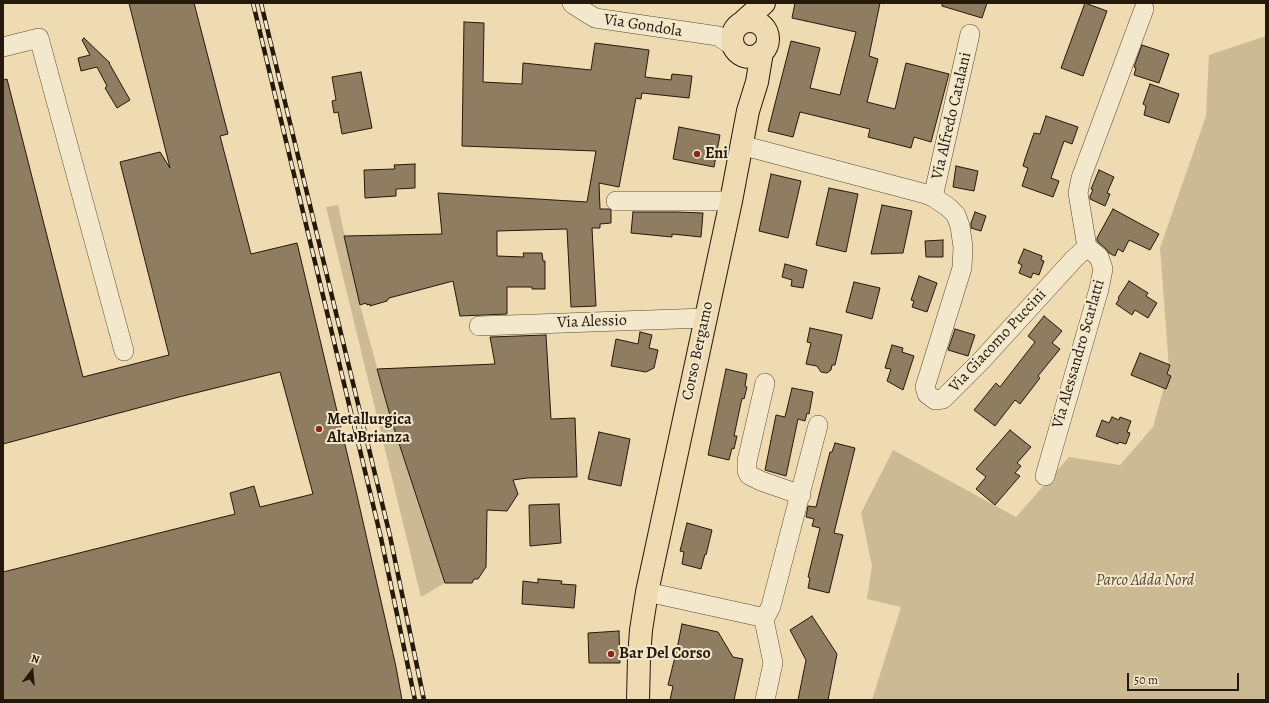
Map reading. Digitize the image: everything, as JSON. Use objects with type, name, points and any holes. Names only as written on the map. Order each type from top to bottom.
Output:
[{"type":"main road","points":[[765,3],[765,30],[768,35],[766,48],[739,40],[765,3]]},
{"type":"main road","name":"Corso Bergamo","points":[[638,700],[640,638],[647,592],[748,111],[748,71],[739,40]]},
{"type":"street","name":"Via Gondola","points":[[572,3],[595,18],[739,40]]},
{"type":"street","points":[[1087,248],[1078,193],[1081,178],[1144,9]]},
{"type":"street","name":"Via Alfredo Catalani","points":[[933,197],[970,34]]},
{"type":"street","points":[[3,47],[39,38],[124,351]]},
{"type":"street","name":"Via Giacomo Puccini","points":[[741,146],[933,197],[948,207],[956,215],[960,226],[963,247],[962,268],[938,341],[925,387],[928,394],[935,400],[943,399],[981,361],[1074,259],[1087,248]]},
{"type":"street","points":[[616,201],[730,201]]},
{"type":"street","name":"Via Alessandro Scarlatti","points":[[1045,476],[1099,289],[1103,269],[1099,257],[1087,248]]},
{"type":"street","name":"Via Alessio","points":[[479,326],[705,318]]},
{"type":"street","points":[[765,383],[747,461],[747,471],[750,475],[761,481],[800,495]]},
{"type":"street","points":[[765,700],[773,663],[764,620],[771,606],[818,425]]},
{"type":"street","points":[[647,592],[761,617],[764,620]]},
{"type":"green space","name":"Parco Adda Nord","points":[[1266,36],[1266,700],[872,700],[901,607],[867,599],[872,566],[861,513],[893,450],[1016,517],[1069,457],[1120,465],[1153,427],[1168,373],[1169,368],[1160,248],[1206,116],[1209,55]]},
{"type":"green space","points":[[338,205],[360,305],[391,419],[445,583],[421,597],[326,207]]},
{"type":"building","points":[[129,3],[194,3],[228,134],[220,136],[251,254],[297,243],[356,491],[396,667],[402,700],[3,700],[3,572],[235,514],[230,493],[254,486],[260,507],[313,494],[280,372],[179,397],[3,444],[3,80],[7,79],[83,377],[169,355],[120,162],[160,152],[170,168]]},
{"type":"building","points":[[795,3],[880,3],[869,56],[878,59],[867,102],[895,109],[906,63],[949,74],[931,142],[914,137],[911,148],[868,137],[870,129],[800,112],[793,137],[768,131],[791,41],[820,48],[810,88],[840,95],[856,32],[792,18]]},
{"type":"building","points":[[942,3],[987,3],[982,18],[942,6]]},
{"type":"building","points":[[1085,3],[1107,11],[1083,76],[1061,68]]},
{"type":"building","points":[[464,22],[484,23],[483,82],[522,84],[523,63],[591,70],[595,43],[649,50],[645,77],[671,80],[672,74],[692,76],[689,98],[642,93],[641,99],[636,98],[619,187],[599,183],[600,209],[611,210],[611,223],[600,224],[600,228],[592,228],[596,306],[571,307],[567,229],[497,231],[497,256],[524,257],[523,253],[542,253],[543,261],[545,261],[545,289],[532,289],[532,287],[507,287],[507,314],[460,316],[453,281],[389,298],[387,301],[370,306],[370,304],[367,305],[366,303],[360,305],[344,236],[442,234],[438,193],[587,202],[596,151],[462,146]]},
{"type":"building","points":[[84,38],[110,63],[130,100],[117,108],[105,88],[107,86],[97,67],[81,71],[78,58],[90,55],[82,40]]},
{"type":"building","points":[[1142,45],[1169,54],[1159,83],[1134,75],[1136,68],[1134,67]]},
{"type":"building","points":[[361,72],[372,128],[342,134],[338,112],[334,113],[332,101],[336,100],[332,77]]},
{"type":"building","points":[[1150,84],[1179,94],[1169,123],[1144,115],[1146,106],[1143,104]]},
{"type":"building","points":[[1046,116],[1078,127],[1072,144],[1064,141],[1051,178],[1059,181],[1053,197],[1022,186],[1028,168],[1023,166],[1025,159],[1034,133],[1040,134]]},
{"type":"building","points":[[679,127],[720,135],[714,167],[673,159]]},
{"type":"building","points":[[415,164],[415,188],[396,189],[396,196],[365,198],[364,170],[395,169],[394,165]]},
{"type":"building","points":[[956,166],[978,171],[974,191],[953,187]]},
{"type":"building","points":[[1099,170],[1114,177],[1107,193],[1110,194],[1105,206],[1090,199],[1093,190],[1091,189]]},
{"type":"building","points":[[771,174],[801,181],[788,238],[759,231]]},
{"type":"building","points":[[829,188],[858,194],[846,252],[816,245]]},
{"type":"building","points":[[882,205],[912,211],[903,253],[871,254]]},
{"type":"building","points":[[1113,209],[1159,234],[1150,250],[1129,240],[1123,252],[1118,249],[1115,256],[1109,253],[1097,241],[1097,238]]},
{"type":"building","points":[[633,212],[703,213],[701,237],[672,234],[672,237],[631,233]]},
{"type":"building","points":[[975,212],[986,216],[981,231],[971,228],[971,223]]},
{"type":"building","points":[[943,240],[943,257],[926,257],[925,241]]},
{"type":"building","points":[[1024,249],[1042,256],[1041,260],[1044,261],[1039,275],[1033,273],[1031,278],[1019,273],[1022,265],[1018,263]]},
{"type":"building","points":[[785,264],[807,270],[803,288],[791,286],[792,280],[782,277]]},
{"type":"building","points":[[919,276],[937,283],[927,312],[912,307],[914,301],[911,300]]},
{"type":"building","points":[[1129,281],[1148,293],[1146,296],[1157,303],[1148,318],[1135,310],[1132,315],[1116,304],[1119,299],[1118,298]]},
{"type":"building","points":[[854,282],[880,288],[872,319],[846,312]]},
{"type":"building","points":[[1044,316],[1062,331],[1052,343],[1060,349],[1038,376],[1040,378],[1020,404],[1015,400],[995,426],[974,410],[996,383],[1000,387],[1035,342],[1028,336]]},
{"type":"building","points":[[810,328],[842,335],[835,365],[832,365],[831,370],[827,373],[821,372],[817,366],[806,364],[811,343],[807,342]]},
{"type":"building","points":[[955,329],[975,335],[968,356],[948,350]]},
{"type":"building","points":[[640,332],[652,335],[649,348],[658,350],[654,368],[646,372],[611,366],[616,339],[638,344]]},
{"type":"building","points":[[546,335],[551,419],[575,418],[577,477],[527,478],[513,480],[518,494],[507,511],[487,510],[486,567],[478,579],[474,579],[472,583],[445,583],[391,419],[377,369],[495,364],[490,337]]},
{"type":"building","points":[[892,345],[903,348],[902,352],[914,356],[903,390],[887,381],[891,369],[885,368]]},
{"type":"building","points":[[1140,353],[1170,365],[1167,374],[1171,376],[1166,389],[1131,375]]},
{"type":"building","points":[[726,369],[747,374],[745,386],[747,387],[744,399],[742,398],[734,436],[737,436],[734,449],[732,448],[729,460],[708,455]]},
{"type":"building","points":[[792,388],[813,392],[809,414],[807,413],[805,421],[798,419],[786,476],[765,470],[776,415],[785,417]]},
{"type":"building","points":[[1112,417],[1119,420],[1120,417],[1131,421],[1127,432],[1130,433],[1126,444],[1119,442],[1118,444],[1096,436],[1102,420],[1109,423]]},
{"type":"building","points":[[1010,430],[1031,447],[1017,463],[1021,466],[1015,473],[1020,476],[995,505],[976,489],[986,477],[976,469]]},
{"type":"building","points":[[599,432],[630,439],[621,486],[588,479]]},
{"type":"building","points":[[835,443],[855,448],[834,533],[843,535],[829,593],[808,588],[810,578],[808,577],[820,528],[812,526],[814,519],[806,517],[808,506],[816,507],[830,452],[832,452]]},
{"type":"building","points":[[559,504],[561,543],[530,546],[529,505]]},
{"type":"building","points":[[687,523],[712,530],[701,569],[682,564],[684,552],[680,551]]},
{"type":"building","points":[[538,579],[562,581],[561,584],[576,585],[574,608],[522,604],[523,581],[538,583]]},
{"type":"building","points":[[812,616],[837,654],[828,700],[798,700],[806,660],[790,630]]},
{"type":"building","points":[[682,624],[718,632],[733,657],[743,659],[734,700],[670,700],[673,686],[668,685]]},
{"type":"building","points":[[619,631],[620,663],[589,663],[588,633]]},
{"type":"railway","points":[[253,3],[381,538],[415,700]]},
{"type":"railway","points":[[261,3],[390,536],[424,700]]},
{"type":"place","name":"Eni","points":[[697,154]]},
{"type":"place","name":"Metallurgica Alta Brianza","points":[[319,429]]},
{"type":"place","name":"Bar Del Corso","points":[[611,654]]}]
